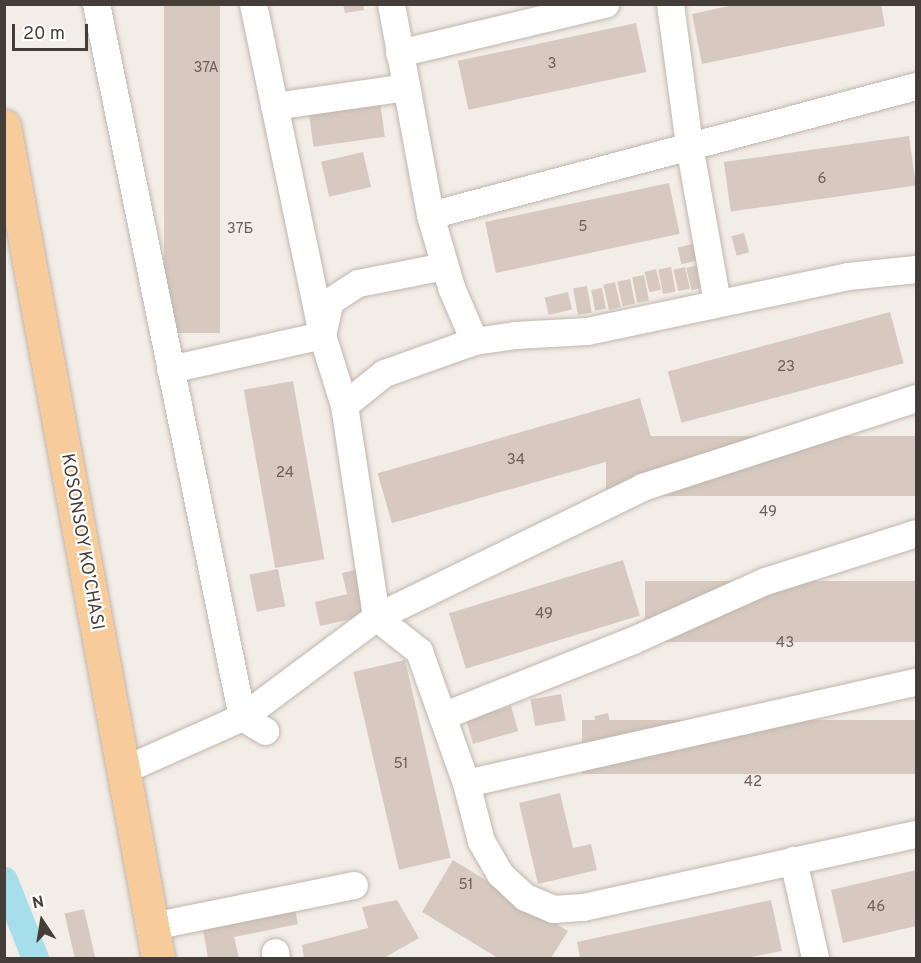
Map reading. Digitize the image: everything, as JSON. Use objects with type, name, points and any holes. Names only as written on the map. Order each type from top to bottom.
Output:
[{"type":"main road","name":"KOSONSOY KO’CHASI","points":[[4,126],[158,958]]},
{"type":"lane","points":[[96,4],[242,717],[265,731]]},
{"type":"lane","points":[[253,4],[321,335],[344,405],[376,617],[419,651],[466,783],[481,841],[500,874],[525,897],[553,909],[583,907],[916,834]]},
{"type":"lane","points":[[391,4],[430,215],[450,287],[474,341]]},
{"type":"lane","points":[[399,53],[605,4]]},
{"type":"lane","points":[[670,4],[689,145],[717,302]]},
{"type":"lane","points":[[430,215],[916,86]]},
{"type":"lane","points":[[274,106],[406,87]]},
{"type":"lane","points":[[321,335],[330,301],[358,283],[444,266]]},
{"type":"lane","points":[[344,405],[384,373],[474,341],[515,334],[587,331],[677,314],[717,302],[848,276],[916,269]]},
{"type":"lane","points":[[170,369],[321,335]]},
{"type":"lane","points":[[123,770],[242,717],[376,617],[642,487],[916,398]]},
{"type":"lane","points":[[442,716],[633,640],[765,581],[916,533]]},
{"type":"lane","points":[[466,783],[916,682]]},
{"type":"lane","points":[[793,860],[816,958]]},
{"type":"lane","points":[[152,926],[354,885]]},
{"type":"building","points":[[164,4],[220,4],[220,333],[164,333]]},
{"type":"building","points":[[343,4],[363,4],[364,10],[345,13]]},
{"type":"building","points":[[738,4],[881,4],[885,26],[702,64],[692,14]]},
{"type":"building","points":[[636,23],[646,72],[468,110],[458,61]]},
{"type":"building","points":[[380,102],[385,137],[314,147],[309,112]]},
{"type":"building","points":[[909,136],[916,186],[731,212],[724,162]]},
{"type":"building","points":[[363,152],[371,187],[329,197],[321,162]]},
{"type":"building","points":[[669,183],[680,234],[496,273],[485,222]]},
{"type":"building","points":[[744,233],[749,252],[737,256],[731,236]]},
{"type":"building","points":[[702,242],[706,259],[681,264],[678,248]]},
{"type":"building","points":[[699,265],[704,287],[692,290],[686,268]]},
{"type":"building","points":[[671,267],[676,292],[663,294],[658,269]]},
{"type":"building","points":[[685,267],[690,288],[678,291],[673,270]]},
{"type":"building","points":[[656,269],[661,289],[649,292],[644,272]]},
{"type":"building","points":[[644,275],[649,301],[637,303],[632,277]]},
{"type":"building","points":[[630,279],[635,303],[622,306],[617,282]]},
{"type":"building","points":[[615,282],[621,307],[609,310],[603,285]]},
{"type":"building","points":[[587,286],[592,313],[578,315],[573,288]]},
{"type":"building","points":[[602,288],[606,309],[595,311],[591,290]]},
{"type":"building","points":[[568,292],[572,310],[549,315],[545,297]]},
{"type":"building","points":[[890,312],[904,363],[682,423],[668,372]]},
{"type":"building","points":[[293,381],[324,559],[275,568],[244,390]]},
{"type":"building","points":[[640,398],[654,448],[392,523],[378,473]]},
{"type":"building","points":[[606,436],[916,436],[916,496],[606,496]]},
{"type":"building","points":[[623,560],[640,615],[466,669],[449,613]]},
{"type":"building","points":[[278,569],[285,606],[257,612],[250,575]]},
{"type":"building","points":[[359,569],[370,615],[320,626],[315,602],[347,594],[342,573]]},
{"type":"building","points":[[645,581],[916,581],[916,642],[645,642]]},
{"type":"building","points":[[405,660],[451,858],[399,870],[353,672]]},
{"type":"building","points":[[561,694],[566,721],[535,726],[530,699]]},
{"type":"building","points":[[511,706],[518,731],[473,744],[466,719]]},
{"type":"building","points":[[608,713],[614,739],[600,742],[594,716]]},
{"type":"building","points":[[582,720],[916,720],[916,774],[582,774]]},
{"type":"building","points":[[560,793],[573,848],[591,844],[597,870],[538,884],[519,803]]},
{"type":"building","points":[[453,860],[568,931],[551,958],[498,958],[422,912]]},
{"type":"building","points":[[916,870],[916,926],[843,943],[831,890]]},
{"type":"building","points":[[397,900],[419,938],[384,958],[304,958],[302,945],[368,928],[362,907]]},
{"type":"building","points":[[771,900],[782,951],[746,958],[580,958],[577,942]]},
{"type":"building","points":[[294,904],[298,924],[234,937],[239,958],[208,958],[202,924]]},
{"type":"building","points":[[84,909],[95,958],[75,958],[65,913]]},
{"type":"waterway","points":[[4,880],[35,958]]}]
